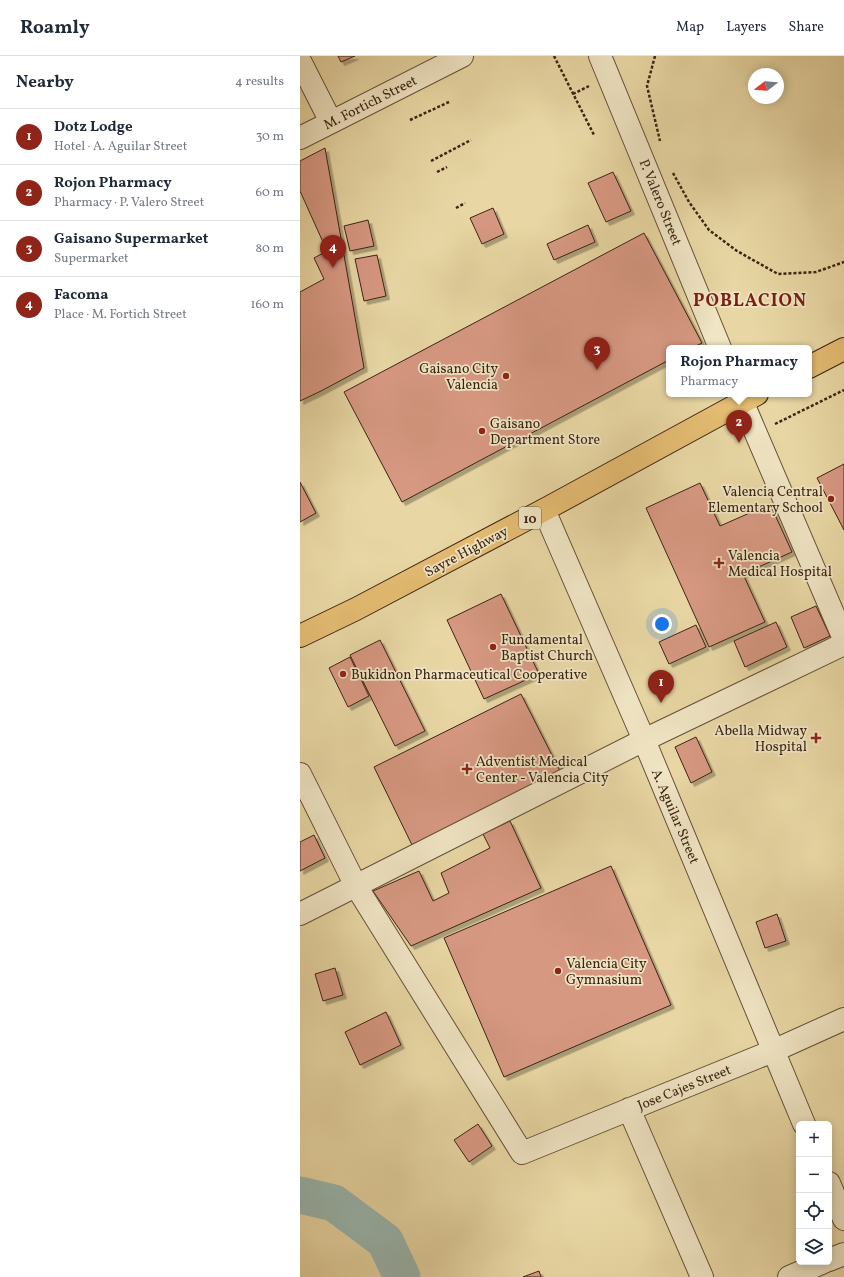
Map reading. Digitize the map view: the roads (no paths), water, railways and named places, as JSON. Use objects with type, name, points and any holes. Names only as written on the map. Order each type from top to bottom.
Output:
[{"type":"highway","points":[[812,365],[844,349]]},
{"type":"highway","name":"Sayre Highway","points":[[300,636],[356,609],[544,510],[746,397]]},
{"type":"street","name":"M. Fortich Street","points":[[300,138],[462,56]]},
{"type":"street","name":"P. Valero Street","points":[[600,56],[719,345]]},
{"type":"street","points":[[300,61],[331,122]]},
{"type":"street","points":[[746,397],[756,433],[844,639]]},
{"type":"street","name":"A. Aguilar Street","points":[[544,510],[644,740],[803,1121]]},
{"type":"street","points":[[300,914],[644,740],[844,644]]},
{"type":"street","points":[[300,774],[356,886]]},
{"type":"street","name":"Jose Cajes Street","points":[[356,886],[522,1153],[774,1051],[844,1019]]},
{"type":"street","points":[[629,1110],[702,1277]]},
{"type":"street","points":[[832,1190],[844,1219]]},
{"type":"street","points":[[832,1259],[844,1254]]},
{"type":"street","points":[[789,1277],[817,1265]]},
{"type":"waterway","points":[[300,1195],[334,1203],[385,1241],[402,1277]]},
{"type":"place","name":"Facoma","points":[[333,268]]},
{"type":"place","name":"Gaisano Supermarket","points":[[597,370]]},
{"type":"place","name":"Gaisano City Valencia","points":[[506,376]]},
{"type":"place","name":"Gaisano Department Store","points":[[482,431]]},
{"type":"place","name":"Rojon Pharmacy","points":[[739,443]]},
{"type":"place","name":"Valencia Central Elementary School","points":[[831,499]]},
{"type":"place","name":"Valencia Medical Hospital","points":[[719,563]]},
{"type":"place","name":"Fundamental Baptist Church","points":[[493,647]]},
{"type":"place","name":"Bukidnon Pharmaceutical Cooperative","points":[[343,674]]},
{"type":"place","name":"Dotz Lodge","points":[[661,703]]},
{"type":"place","name":"Abella Midway Hospital","points":[[816,738]]},
{"type":"place","name":"Adventist Medical Center - Valencia City","points":[[467,769]]},
{"type":"place","name":"Valencia City Gymnasium","points":[[558,971]]},
{"type":"district","name":"POBLACION","points":[[750,300]]}]
